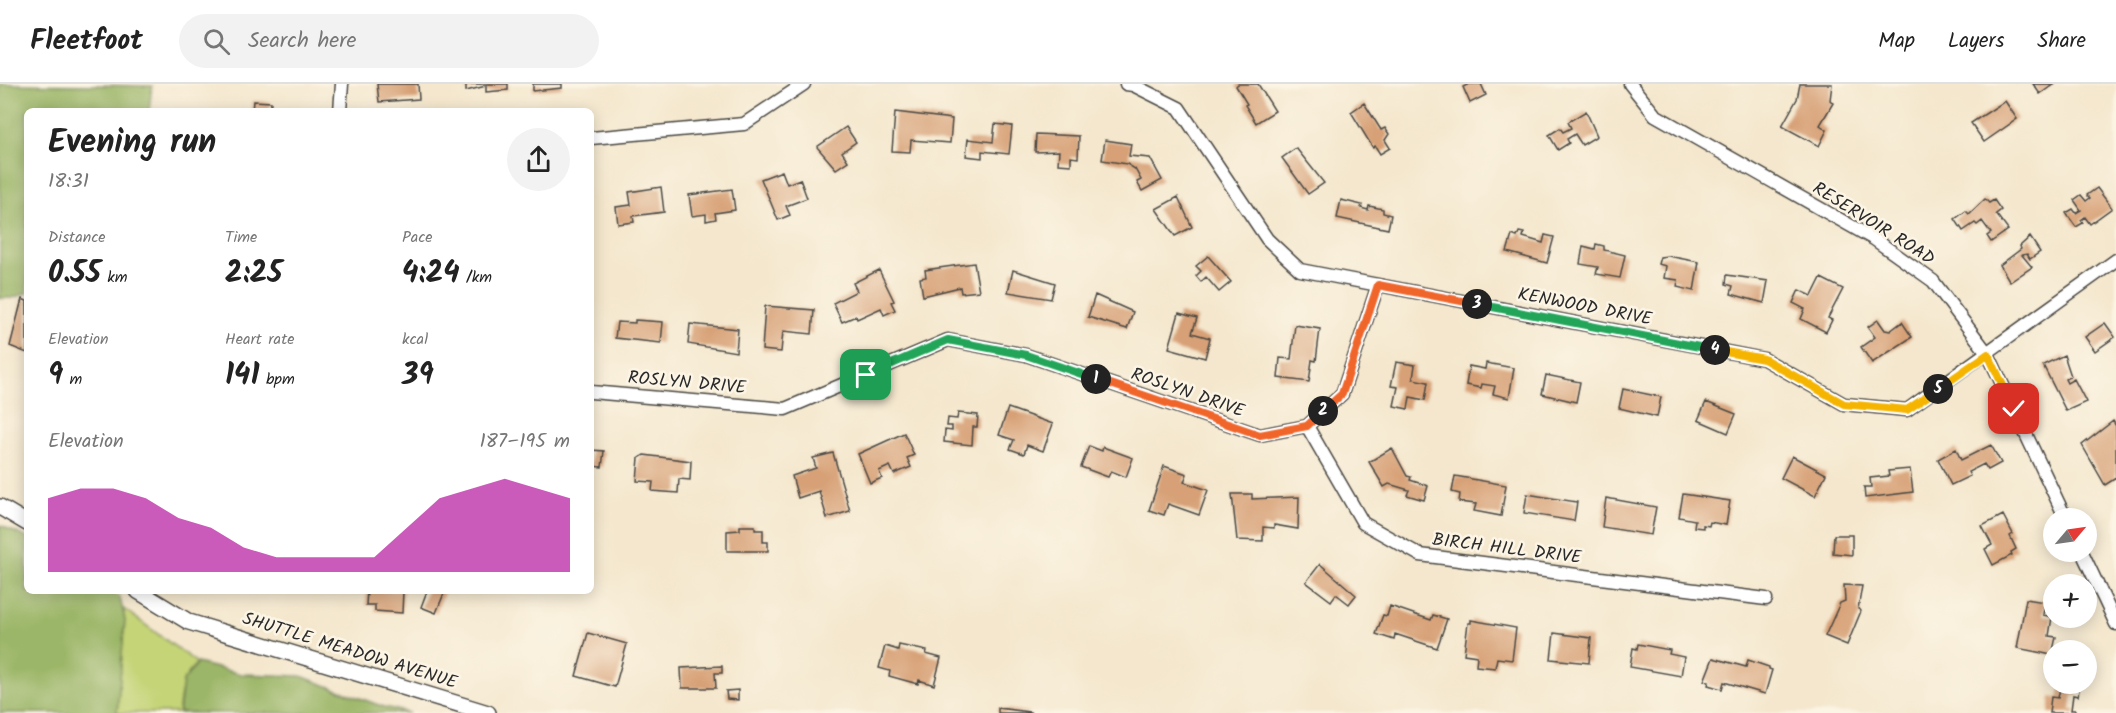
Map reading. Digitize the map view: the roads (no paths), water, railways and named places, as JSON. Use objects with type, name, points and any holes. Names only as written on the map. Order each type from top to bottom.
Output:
[{"type":"street","points":[[340,108],[342,84]]},
{"type":"street","points":[[594,138],[744,124],[804,84]]},
{"type":"street","name":"KENWOOD DRIVE","points":[[1126,84],[1133,85],[1179,108],[1267,239],[1300,270],[1764,359],[1844,404],[1907,410],[2116,260]]},
{"type":"street","name":"RESERVOIR ROAD","points":[[1630,84],[1655,115],[1874,239],[1933,281],[1988,354],[2061,508]]},
{"type":"street","points":[[1307,426],[1342,394],[1378,285]]},
{"type":"street","name":"ROSLYN DRIVE","points":[[594,392],[785,409],[948,340],[1026,355],[1260,435],[1307,426]]},
{"type":"street","name":"BIRCH HILL DRIVE","points":[[1307,426],[1363,523],[1420,555],[1766,599]]},
{"type":"street","points":[[0,507],[24,522]]},
{"type":"street","points":[[2087,562],[2116,624]]},
{"type":"street","name":"SHUTTLE MEADOW AVENUE","points":[[143,594],[189,622],[488,713]]}]
